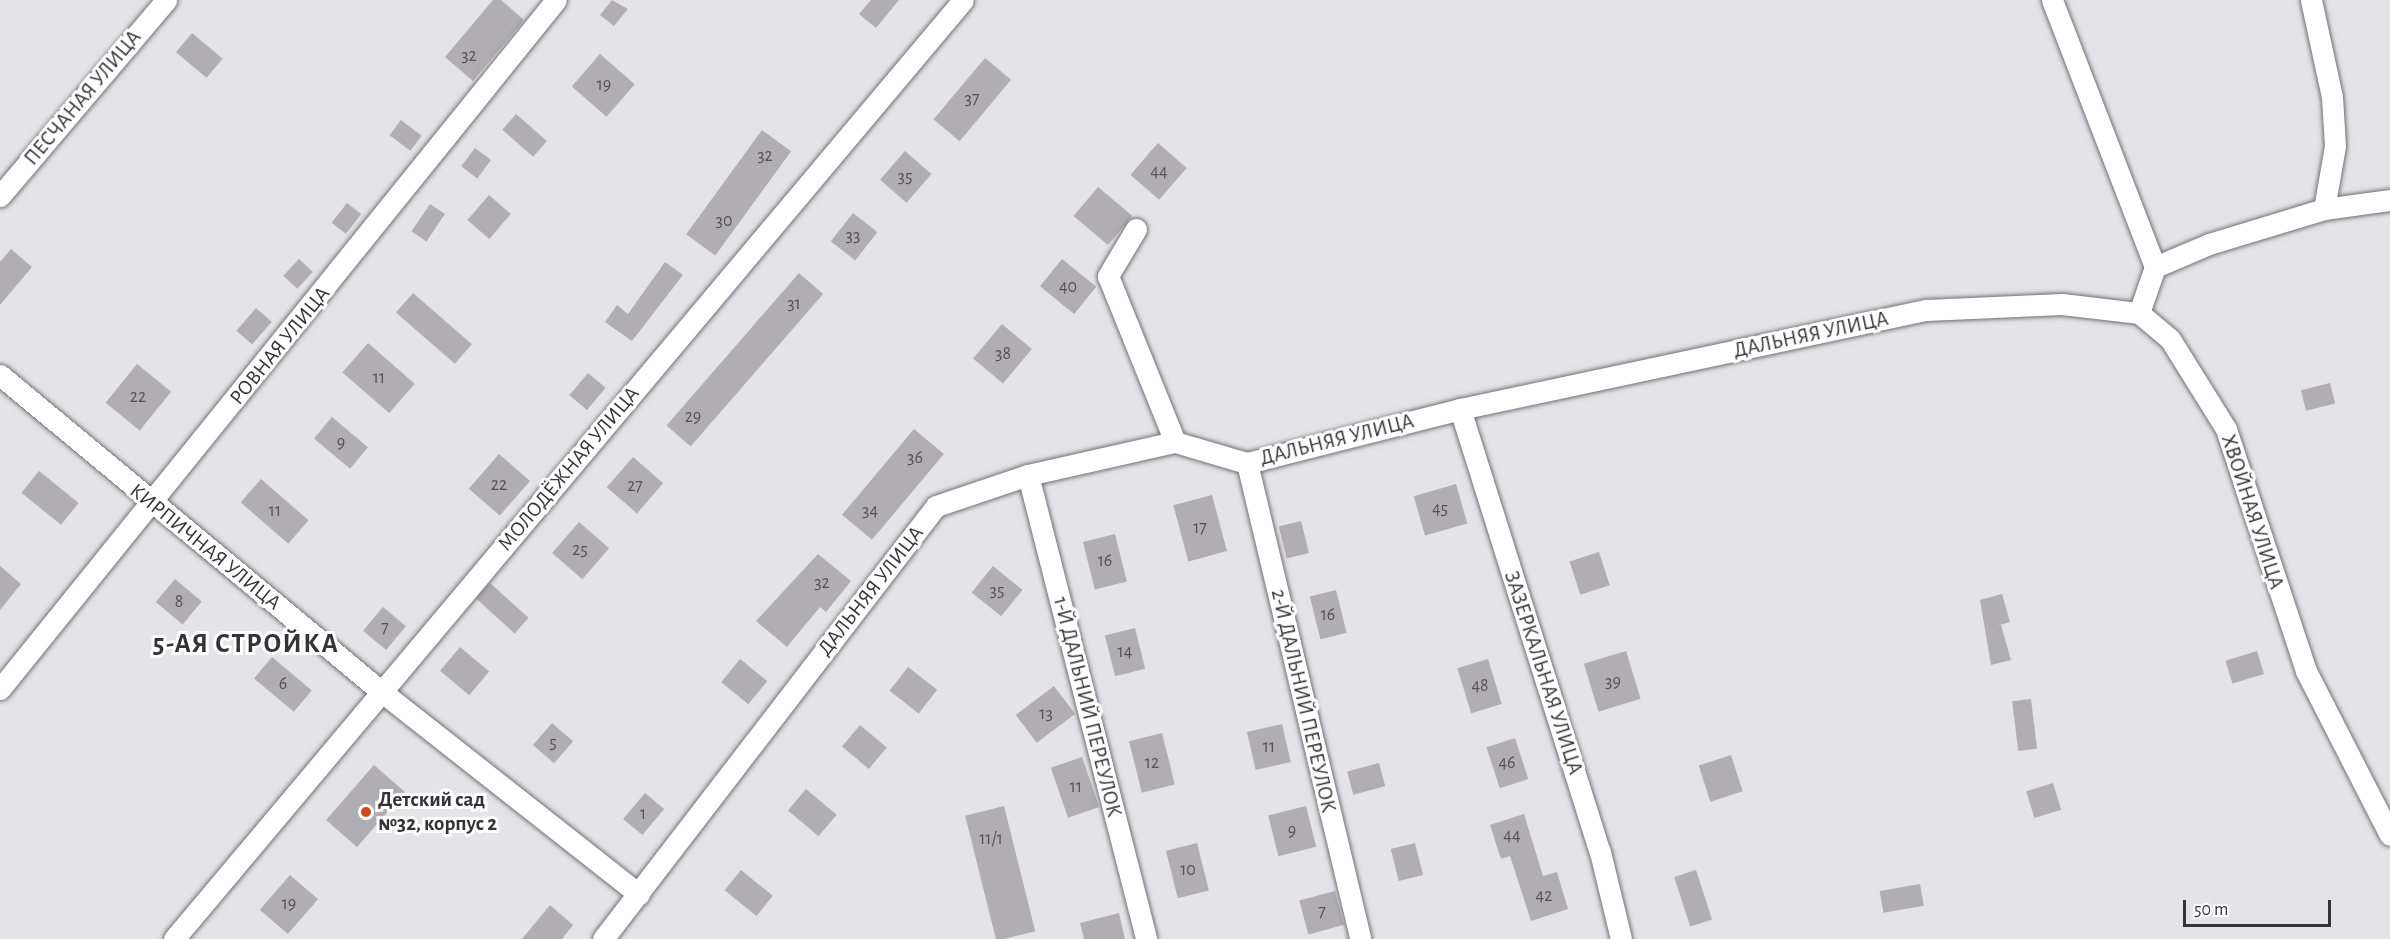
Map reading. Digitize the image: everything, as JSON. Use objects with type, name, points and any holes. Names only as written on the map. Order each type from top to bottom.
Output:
[{"type":"street","name":"ПЕСЧАНАЯ УЛИЦА","points":[[0,196],[166,0]]},
{"type":"street","name":"РОВНАЯ УЛИЦА","points":[[0,689],[153,505],[556,0]]},
{"type":"street","name":"МОЛОДЁЖНАЯ УЛИЦА","points":[[174,939],[963,0]]},
{"type":"street","points":[[2052,0],[2156,267],[2139,313]]},
{"type":"street","points":[[2311,0],[2332,97],[2335,146],[2324,209]]},
{"type":"street","points":[[2156,267],[2209,244],[2324,209],[2390,200]]},
{"type":"street","points":[[1136,229],[1108,276],[1175,442]]},
{"type":"street","name":"ДАЛЬНЯЯ УЛИЦА","points":[[603,939],[936,506],[1028,475],[1175,442],[1246,463],[1460,409],[1926,310],[2062,304],[2139,313]]},
{"type":"street","name":"ХВОЙНАЯ УЛИЦА","points":[[2139,313],[2170,339],[2231,439],[2264,555],[2306,671],[2390,835]]},
{"type":"street","name":"КИРПИЧНАЯ УЛИЦА","points":[[0,375],[153,505],[382,692],[639,894]]},
{"type":"street","name":"ЗАЗЕРКАЛЬНАЯ УЛИЦА","points":[[1460,409],[1600,852],[1621,939]]},
{"type":"street","name":"2-Й ДАЛЬНИЙ ПЕРЕУЛОК","points":[[1246,463],[1360,939]]},
{"type":"street","name":"1-Й ДАЛЬНИЙ ПЕРЕУЛОК","points":[[1028,475],[1146,939]]},
{"type":"building","points":[[493,0],[501,0],[524,20],[473,81],[445,57]]},
{"type":"building","points":[[612,0],[628,9],[614,26],[600,15]]},
{"type":"building","points":[[871,0],[899,0],[876,28],[859,14]]},
{"type":"building","points":[[192,33],[223,59],[207,78],[176,52]]},
{"type":"building","points":[[600,54],[635,84],[607,117],[572,86]]},
{"type":"building","points":[[985,58],[1011,80],[960,141],[934,119]]},
{"type":"building","points":[[516,114],[547,141],[533,157],[502,130]]},
{"type":"building","points":[[401,120],[422,136],[410,151],[390,135]]},
{"type":"building","points":[[762,130],[791,151],[715,256],[686,234]]},
{"type":"building","points":[[1158,143],[1187,168],[1159,200],[1130,175]]},
{"type":"building","points":[[475,148],[491,160],[477,178],[461,166]]},
{"type":"building","points":[[905,151],[931,174],[906,203],[880,180]]},
{"type":"building","points":[[1098,187],[1132,216],[1108,245],[1074,216]]},
{"type":"building","points":[[489,195],[511,214],[489,239],[467,220]]},
{"type":"building","points":[[347,203],[361,214],[346,234],[332,223]]},
{"type":"building","points":[[430,204],[445,214],[426,241],[412,231]]},
{"type":"building","points":[[853,213],[877,232],[855,260],[831,241]]},
{"type":"building","points":[[11,249],[32,267],[0,305],[0,262]]},
{"type":"building","points":[[299,259],[313,272],[297,289],[283,276]]},
{"type":"building","points":[[1062,259],[1096,287],[1074,314],[1040,286]]},
{"type":"building","points":[[665,262],[683,275],[632,341],[605,322],[617,305],[628,314]]},
{"type":"building","points":[[799,273],[823,294],[691,446],[666,425]]},
{"type":"building","points":[[413,293],[472,344],[455,364],[396,313]]},
{"type":"building","points":[[256,308],[272,322],[252,344],[236,331]]},
{"type":"building","points":[[1002,324],[1032,349],[1003,384],[973,358]]},
{"type":"building","points":[[368,343],[415,384],[389,413],[342,372]]},
{"type":"building","points":[[137,364],[171,392],[140,431],[106,403]]},
{"type":"building","points":[[588,373],[606,388],[587,410],[569,395]]},
{"type":"building","points":[[2330,383],[2335,403],[2306,411],[2301,390]]},
{"type":"building","points":[[332,417],[368,447],[350,469],[314,438]]},
{"type":"building","points":[[914,429],[944,454],[872,540],[842,515]]},
{"type":"building","points":[[499,454],[530,481],[500,516],[469,489]]},
{"type":"building","points":[[633,457],[663,483],[637,513],[607,487]]},
{"type":"building","points":[[39,471],[79,503],[61,525],[21,493]]},
{"type":"building","points":[[261,479],[309,520],[288,544],[241,502]]},
{"type":"building","points":[[1456,484],[1467,523],[1425,536],[1414,496]]},
{"type":"building","points":[[1212,495],[1227,551],[1188,561],[1173,505]]},
{"type":"building","points":[[1301,521],[1309,553],[1287,559],[1279,527]]},
{"type":"building","points":[[579,522],[609,548],[582,579],[552,553]]},
{"type":"building","points":[[1115,534],[1127,582],[1095,590],[1083,542]]},
{"type":"building","points":[[1599,552],[1610,585],[1580,595],[1570,562]]},
{"type":"building","points":[[818,554],[851,581],[826,612],[820,607],[787,647],[756,621]]},
{"type":"building","points":[[0,566],[21,584],[0,610]]},
{"type":"building","points":[[993,566],[1023,590],[1001,616],[972,592]]},
{"type":"building","points":[[175,579],[202,601],[183,624],[156,602]]},
{"type":"building","points":[[490,583],[529,618],[515,633],[476,599]]},
{"type":"building","points":[[1336,590],[1347,633],[1320,639],[1310,597]]},
{"type":"building","points":[[2002,594],[2010,622],[1996,626],[2001,625],[2011,660],[1991,665],[1980,600]]},
{"type":"building","points":[[383,607],[406,626],[386,650],[363,631]]},
{"type":"building","points":[[1135,628],[1145,669],[1115,676],[1105,635]]},
{"type":"building","points":[[460,647],[489,671],[469,695],[440,671]]},
{"type":"building","points":[[1626,651],[1641,699],[1599,712],[1584,664]]},
{"type":"building","points":[[2257,651],[2264,674],[2232,684],[2225,661]]},
{"type":"building","points":[[272,657],[312,690],[294,712],[254,678]]},
{"type":"building","points":[[740,659],[767,681],[748,704],[721,682]]},
{"type":"building","points":[[1488,659],[1502,704],[1471,713],[1457,668]]},
{"type":"building","points":[[908,667],[937,690],[919,713],[890,691]]},
{"type":"building","points":[[1054,686],[1075,714],[1037,743],[1016,715]]},
{"type":"building","points":[[2031,699],[2037,749],[2018,751],[2012,701]]},
{"type":"building","points":[[552,723],[573,741],[554,763],[533,745]]},
{"type":"building","points":[[1282,724],[1291,762],[1256,770],[1247,732]]},
{"type":"building","points":[[860,725],[887,747],[869,769],[842,746]]},
{"type":"building","points":[[1162,733],[1175,784],[1142,793],[1129,741]]},
{"type":"building","points":[[1515,738],[1528,779],[1500,788],[1486,747]]},
{"type":"building","points":[[1731,755],[1743,791],[1710,802],[1699,766]]},
{"type":"building","points":[[1082,757],[1099,807],[1068,818],[1051,768]]},
{"type":"building","points":[[1379,763],[1385,786],[1353,795],[1347,772]]},
{"type":"building","points":[[374,765],[405,792],[357,847],[326,820]]},
{"type":"building","points":[[2053,783],[2061,810],[2034,818],[2026,791]]},
{"type":"building","points":[[806,789],[837,815],[819,836],[788,810]]},
{"type":"building","points":[[645,793],[664,809],[642,835],[623,819]]},
{"type":"building","points":[[1004,806],[1035,931],[996,939],[965,816]]},
{"type":"building","points":[[1306,806],[1316,847],[1278,856],[1268,815]]},
{"type":"building","points":[[1524,814],[1543,876],[1557,872],[1568,909],[1531,921],[1510,856],[1501,859],[1490,825]]},
{"type":"building","points":[[1197,843],[1209,891],[1178,898],[1166,851]]},
{"type":"building","points":[[1415,843],[1423,875],[1399,881],[1391,849]]},
{"type":"building","points":[[741,870],[773,896],[757,916],[725,890]]},
{"type":"building","points":[[1696,870],[1712,919],[1690,927],[1674,877]]},
{"type":"building","points":[[290,875],[318,899],[288,934],[260,910]]},
{"type":"building","points":[[1920,884],[1924,906],[1883,913],[1880,891]]},
{"type":"building","points":[[1335,891],[1344,925],[1308,934],[1299,901]]},
{"type":"building","points":[[550,905],[573,925],[562,939],[522,939]]},
{"type":"building","points":[[1119,913],[1125,939],[1084,939],[1080,923]]},
{"type":"place","name":"Детский сад №32, корпус 2","points":[[366,812]]},
{"type":"district","name":"5-АЯ СТРОЙКА","points":[[246,644]]}]
